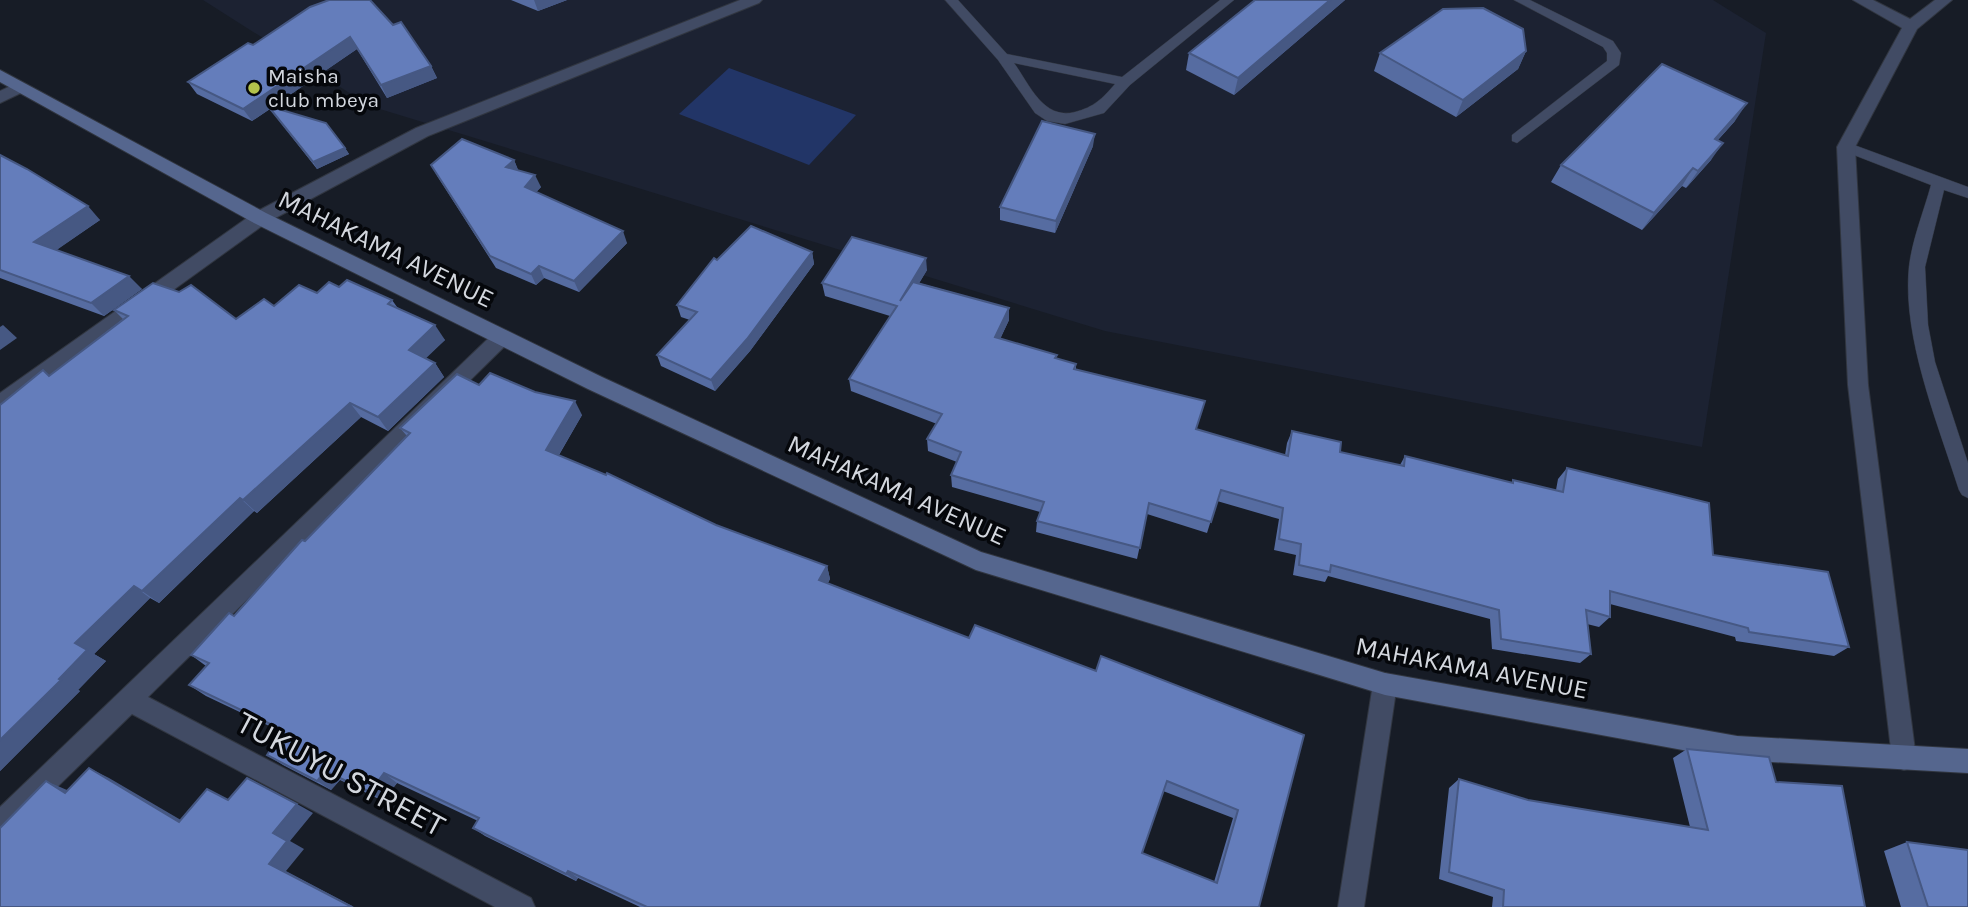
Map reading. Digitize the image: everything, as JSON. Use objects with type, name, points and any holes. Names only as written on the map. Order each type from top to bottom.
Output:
[{"type":"street","points":[[0,404],[260,219],[422,132],[754,0]]},
{"type":"street","points":[[1861,0],[1911,26]]},
{"type":"street","points":[[1904,758],[1858,385],[1846,147],[1911,26],[1944,0]]},
{"type":"street","name":"MAHAKAMA AVENUE","points":[[0,75],[260,219],[607,389],[976,560],[1385,684],[1737,748],[1968,761]]},
{"type":"street","points":[[0,98],[19,87]]},
{"type":"street","points":[[0,825],[502,337]]},
{"type":"street","points":[[1351,907],[1385,684]]},
{"type":"street","name":"TUKUYU STREET","points":[[130,701],[522,907]]},
{"type":"lane","points":[[951,0],[1003,57],[1040,110],[1052,117],[1077,117],[1098,110],[1125,82],[1227,0]]},
{"type":"lane","points":[[1517,138],[1614,62],[1614,53],[1608,44],[1520,0]]},
{"type":"lane","points":[[1003,57],[1125,82]]},
{"type":"lane","points":[[1846,147],[1968,193]]},
{"type":"lane","points":[[1939,182],[1917,267],[1920,325],[1927,362],[1968,490]]},
{"type":"shaded area","points":[[203,0],[1713,0],[1766,33],[1702,447],[1105,331],[370,106]]},
{"type":"shaded area","points":[[729,68],[856,115],[809,165],[679,114]]},
{"type":"building","points":[[329,0],[370,0],[393,25],[401,22],[431,66],[381,85],[350,37],[243,109],[188,82],[248,43],[253,45],[310,7]]},
{"type":"building","points":[[1255,0],[1330,0],[1238,78],[1189,53]]},
{"type":"building","points":[[1483,8],[1523,29],[1526,51],[1463,100],[1380,53],[1443,9]]},
{"type":"building","points":[[1662,64],[1747,103],[1715,139],[1723,143],[1698,171],[1693,168],[1654,213],[1561,165]]},
{"type":"building","points":[[268,106],[326,123],[345,148],[313,162]]},
{"type":"building","points":[[1042,121],[1095,134],[1056,221],[1000,207]]},
{"type":"building","points":[[462,139],[514,160],[506,167],[535,175],[525,187],[623,231],[574,281],[539,266],[531,274],[490,256],[431,165]]},
{"type":"building","points":[[0,155],[88,206],[34,242],[129,276],[91,303],[0,270]]},
{"type":"building","points":[[751,226],[812,252],[747,339],[711,380],[657,355],[697,312],[677,305],[714,258],[717,260]]},
{"type":"building","points":[[852,237],[926,258],[900,301],[913,282],[1009,308],[995,337],[1057,355],[1055,358],[1076,364],[1074,369],[1205,401],[1196,429],[1288,456],[1292,431],[1341,442],[1340,452],[1404,466],[1405,456],[1513,483],[1513,480],[1563,492],[1567,468],[1709,503],[1713,555],[1828,572],[1849,647],[1749,632],[1748,628],[1610,591],[1610,617],[1586,610],[1591,654],[1501,639],[1499,610],[1331,565],[1330,572],[1299,565],[1301,544],[1279,539],[1283,508],[1221,490],[1211,522],[1149,503],[1140,548],[1037,521],[1044,502],[951,475],[961,452],[927,439],[942,414],[849,379],[897,306],[822,283]]},
{"type":"building","points":[[347,280],[392,300],[388,304],[435,325],[409,350],[435,363],[378,417],[350,403],[243,500],[240,498],[142,591],[134,586],[75,643],[87,650],[59,679],[61,680],[0,740],[0,405],[43,370],[49,376],[128,316],[114,310],[153,283],[179,292],[191,285],[236,319],[264,299],[274,306],[299,285],[317,293],[329,282],[339,287]]},
{"type":"building","points":[[490,373],[535,392],[575,401],[546,450],[606,475],[607,473],[716,525],[827,566],[819,580],[969,638],[975,625],[1096,671],[1101,656],[1304,735],[1259,907],[647,907],[568,871],[566,874],[473,828],[479,818],[384,773],[370,792],[325,771],[317,781],[267,755],[283,730],[189,685],[209,663],[191,655],[229,613],[234,616],[302,540],[305,541],[410,433],[400,428],[457,374],[479,385]],"holes":[[[1167,781],[1238,810],[1217,883],[1142,853]]]},
{"type":"building","points":[[1687,749],[1769,757],[1776,782],[1842,786],[1865,907],[1503,907],[1504,890],[1449,872],[1459,779],[1528,800],[1708,830]]},
{"type":"building","points":[[89,768],[179,822],[207,789],[228,800],[247,778],[297,804],[273,833],[287,841],[269,864],[352,907],[0,907],[0,828],[46,781],[65,793]]},
{"type":"building","points":[[1907,842],[1968,850],[1968,907],[1928,907]]},
{"type":"place","name":"Maisha club mbeya","points":[[254,88]]}]
